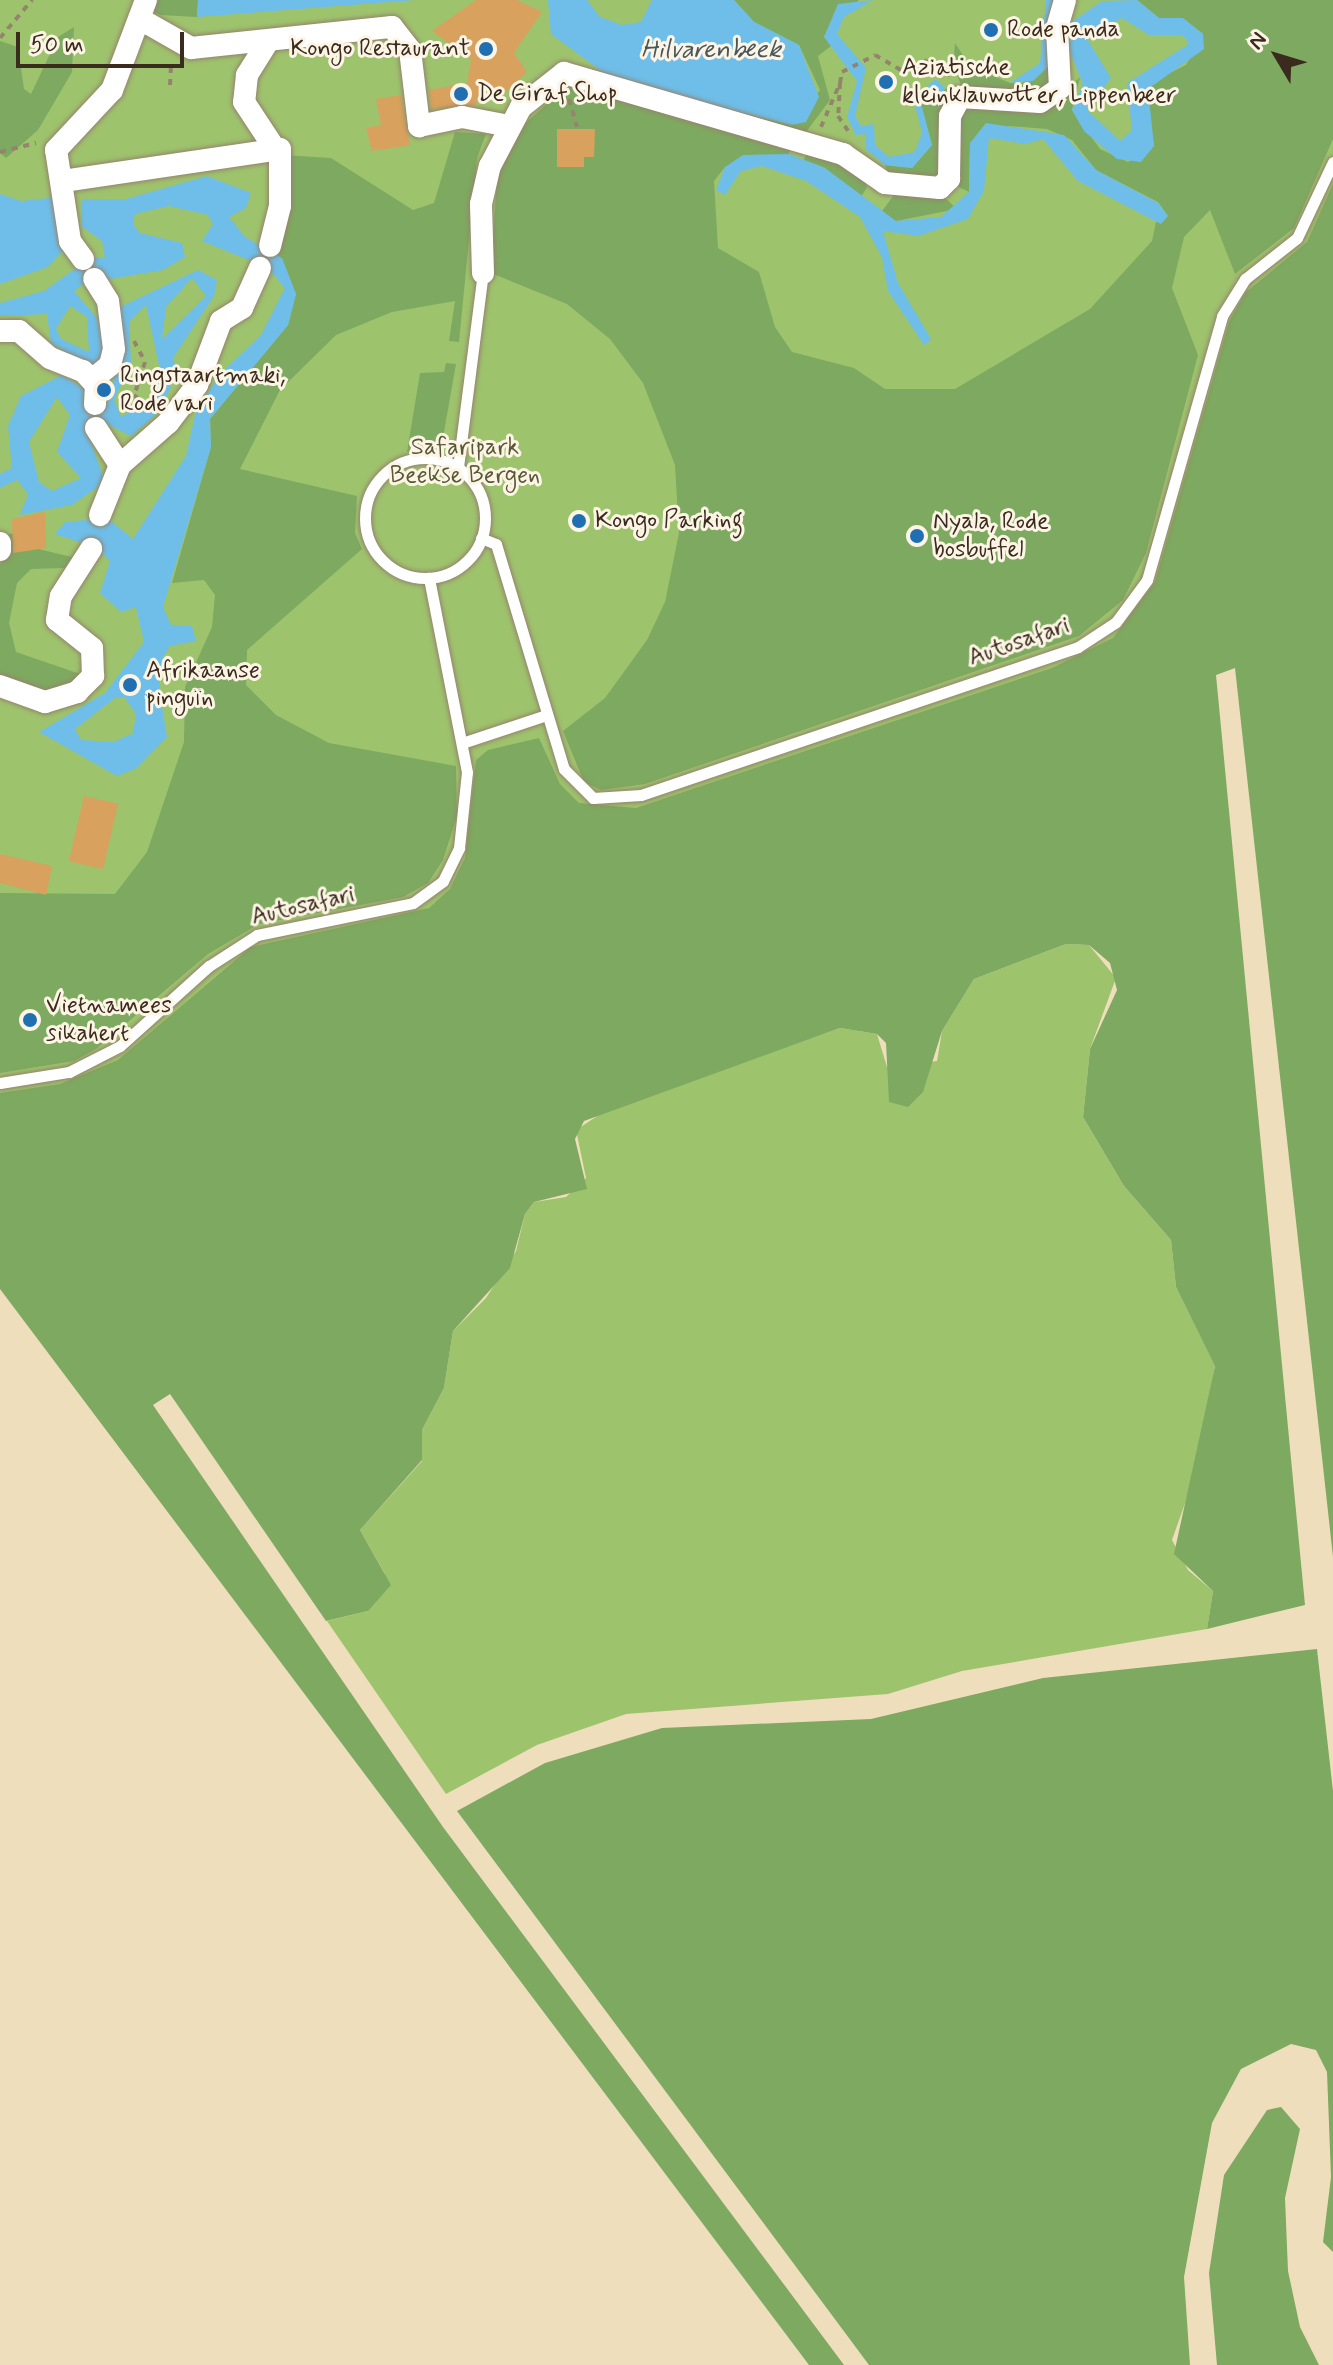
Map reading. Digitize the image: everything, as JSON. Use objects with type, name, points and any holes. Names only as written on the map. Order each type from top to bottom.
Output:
[{"type":"street","points":[[483,273],[484,187],[509,126],[536,90],[572,73],[797,144],[843,154],[885,183],[946,186],[950,116],[960,97],[1040,102],[1060,88],[1057,28],[1065,0]]},
{"type":"street","points":[[83,259],[70,241],[63,181],[56,154],[61,143],[103,105],[143,10],[191,48],[267,43],[392,27],[410,50],[419,126],[462,117],[509,126]]},
{"type":"street","points":[[267,43],[247,75],[244,102],[275,149],[280,206],[270,246]]},
{"type":"street","points":[[63,181],[275,149]]},
{"type":"street","points":[[100,515],[120,465],[168,423],[197,385],[221,321],[242,308],[260,268]]},
{"type":"street","points":[[93,379],[110,365],[114,349],[108,301],[94,279]]},
{"type":"street","points":[[1,331],[19,331],[50,358],[93,379]]},
{"type":"street","points":[[93,379],[95,404]]},
{"type":"street","points":[[96,428],[120,465]]},
{"type":"street","points":[[0,543],[0,550]]},
{"type":"street","points":[[0,686],[45,702],[77,692],[93,676],[92,648],[57,620],[61,596],[91,549]]},
{"type":"lane","name":"Autosafari","points":[[481,538],[496,544],[566,775],[585,794],[641,795],[1103,632],[1128,610],[1152,567],[1228,302],[1245,279],[1297,238],[1333,162]]},
{"type":"lane","points":[[458,467],[483,273]]},
{"type":"lane","points":[[429,457],[458,467],[481,496],[481,538],[460,567],[429,578],[398,572],[377,554],[366,529],[367,502],[380,478],[402,462],[429,457]]},
{"type":"lane","name":"Autosafari","points":[[0,1083],[69,1072],[120,1046],[209,966],[257,935],[423,898],[443,881],[459,848],[467,772],[429,578]]},
{"type":"lane","points":[[462,743],[546,715]]},
{"type":"path","points":[[0,38],[32,0]]},
{"type":"path","points":[[854,139],[838,116],[842,72],[875,55],[905,72],[924,60],[956,84]]},
{"type":"path","points":[[797,144],[823,124],[840,83]]},
{"type":"path","points":[[0,152],[61,143]]},
{"type":"path","points":[[133,341],[143,349],[134,395],[143,403]]},
{"type":"green space","name":"Safaripark Beekse Bergen","points":[[0,0],[1333,0],[1333,631],[0,1130]]},
{"type":"green space","points":[[152,0],[198,0],[197,17],[160,15],[149,9]]},
{"type":"green space","points":[[734,0],[859,0],[824,36],[831,46],[818,56],[830,100],[803,136],[673,93],[792,125],[820,90],[799,45],[754,22]]},
{"type":"green space","points":[[1137,0],[1333,0],[1333,139],[1294,228],[1235,274],[1210,210],[1184,237],[1172,288],[1198,355],[1146,553],[1123,600],[1079,636],[645,784],[601,790],[584,782],[563,731],[605,698],[647,640],[665,602],[679,533],[675,465],[643,383],[610,339],[567,304],[491,273],[497,177],[519,129],[572,81],[791,146],[788,156],[725,167],[714,181],[718,248],[759,272],[775,327],[792,352],[854,368],[885,389],[955,389],[1090,309],[1152,241],[1156,222],[1168,216],[1158,202],[1096,170],[1072,140],[1047,129],[1009,126],[970,143],[969,192],[955,185],[962,111],[1064,92],[1080,77],[1072,110],[1100,149],[1128,162],[1154,146],[1145,96],[1154,81],[1186,65],[1203,34],[1183,19],[1159,18]]},
{"type":"green space","points":[[74,27],[72,72],[38,130],[6,158],[0,153],[0,41],[18,47],[24,89],[31,94],[58,37]]},
{"type":"green space","points":[[955,43],[970,66],[1010,83],[1022,83],[1051,62],[1049,91],[962,87],[953,66]]},
{"type":"green space","points":[[948,88],[941,175],[890,177],[885,165],[912,168],[932,145],[921,104]]},
{"type":"green space","points":[[455,132],[486,134],[477,158],[459,342],[449,341],[455,301],[392,312],[336,335],[280,390],[240,469],[357,496],[355,533],[362,549],[247,650],[246,685],[276,715],[329,743],[456,766],[457,816],[443,860],[428,883],[403,897],[259,924],[208,954],[96,1049],[74,1061],[0,1073],[0,893],[115,894],[147,852],[184,742],[185,687],[212,627],[215,595],[204,580],[172,583],[211,447],[210,419],[288,325],[296,294],[274,251],[283,155],[331,158],[413,210],[434,203]]},
{"type":"green space","points":[[807,151],[862,174],[867,187],[860,199],[825,168],[804,160]]},
{"type":"green space","points":[[1333,184],[1333,1557],[1235,668],[1216,675],[1305,1605],[1207,1629],[1213,1591],[1174,1554],[1215,1366],[1176,1287],[1171,1240],[1124,1186],[1083,1117],[1090,1049],[1117,990],[1110,963],[1089,945],[1066,944],[974,979],[942,1031],[923,1092],[908,1107],[889,1102],[886,1043],[877,1034],[840,1028],[584,1121],[575,1139],[587,1189],[534,1202],[525,1214],[510,1268],[453,1331],[444,1388],[422,1430],[422,1460],[360,1530],[391,1585],[368,1611],[326,1621],[170,1394],[153,1405],[443,1827],[844,2365],[809,2365],[0,1289],[0,1093],[60,1084],[118,1060],[251,947],[429,908],[450,889],[465,858],[476,760],[488,750],[539,738],[560,784],[579,803],[636,808],[1052,668],[1113,638],[1155,582],[1229,322],[1245,293],[1307,242]]},
{"type":"green space","points":[[899,188],[943,196],[957,209],[896,221],[880,214]]},
{"type":"green space","points":[[446,363],[456,364],[441,449],[407,452],[420,373],[444,372]]},
{"type":"green space","points":[[16,533],[38,549],[72,557],[65,568],[31,569],[17,583],[9,623],[16,652],[86,676],[55,696],[0,680],[0,564],[7,556],[4,535]]},
{"type":"green space","points":[[1066,944],[1089,945],[1116,978],[1090,1049],[1083,1117],[1124,1186],[1171,1240],[1176,1287],[1215,1365],[1195,1475],[1172,1540],[1188,1570],[1213,1591],[1207,1629],[962,1671],[888,1694],[626,1714],[537,1745],[446,1794],[327,1621],[368,1611],[385,1574],[360,1530],[422,1461],[422,1430],[444,1388],[453,1331],[486,1298],[516,1251],[525,1214],[534,1202],[566,1197],[586,1178],[576,1130],[605,1111],[840,1028],[877,1034],[887,1067],[937,1061],[942,1031],[974,979]]},
{"type":"green space","points":[[1317,1649],[1333,1791],[1333,2252],[1323,2242],[1331,2177],[1327,2072],[1316,2050],[1291,2044],[1241,2069],[1212,2123],[1184,2277],[1190,2365],[869,2365],[457,1811],[545,1763],[662,1728],[871,1719],[1043,1678]]},
{"type":"green space","points":[[1281,2107],[1300,2129],[1285,2198],[1288,2271],[1300,2327],[1319,2365],[1217,2365],[1209,2273],[1224,2175],[1267,2110]]},
{"type":"water","points":[[198,0],[415,0],[197,17]]},
{"type":"water","name":"Hilvarenbeek","points":[[548,0],[587,0],[600,17],[622,25],[641,22],[652,0],[734,0],[754,22],[799,45],[819,97],[806,122],[792,125],[647,90],[604,73],[551,34]]},
{"type":"water","points":[[873,0],[844,17],[837,34],[866,68],[855,116],[861,126],[874,124],[875,145],[889,157],[915,152],[922,132],[913,98],[936,79],[946,89],[921,104],[932,145],[912,168],[885,165],[866,149],[865,134],[856,135],[847,117],[857,81],[824,37],[838,4]]},
{"type":"water","points":[[1046,0],[1055,0],[1049,66],[1033,81],[1010,83],[1040,63]]},
{"type":"water","points":[[1137,0],[1159,18],[1183,18],[1203,34],[1204,49],[1148,89],[1154,146],[1141,162],[1117,159],[1084,131],[1072,110],[1083,84],[1069,49],[1070,23],[1102,1]],"holes":[[[1122,18],[1149,35],[1183,35],[1189,44],[1127,83],[1132,130],[1120,141],[1087,110],[1111,78],[1087,39]]]},
{"type":"water","points":[[986,123],[1064,135],[1096,170],[1158,203],[1168,216],[1161,224],[1078,181],[1043,139],[1025,144],[989,138],[984,191],[968,219],[918,236],[883,231],[898,283],[931,339],[924,345],[888,291],[882,257],[860,217],[806,181],[762,166],[741,171],[725,195],[716,190],[725,167],[743,155],[789,154],[825,168],[896,221],[941,217],[969,192],[970,143]]},
{"type":"water","points":[[207,176],[251,193],[246,208],[229,217],[245,237],[282,258],[296,294],[288,325],[210,419],[211,447],[163,607],[171,625],[192,626],[196,641],[170,646],[163,657],[159,688],[167,737],[137,768],[117,776],[39,732],[105,693],[144,642],[136,607],[121,612],[100,593],[110,561],[97,548],[55,534],[65,522],[107,518],[133,539],[186,456],[196,411],[219,375],[261,335],[285,288],[268,268],[202,241],[213,224],[208,215],[169,206],[135,214],[133,224],[140,233],[182,243],[185,257],[163,270],[110,279],[98,273],[74,291],[97,318],[106,358],[93,368],[51,343],[47,314],[0,316],[0,303],[44,291],[90,258],[105,257],[102,241],[81,226],[81,199],[126,199]],"holes":[[[70,306],[87,317],[89,352],[61,339],[56,329]],[[115,698],[125,698],[136,714],[133,733],[114,742],[81,740],[75,729]]]},
{"type":"water","points":[[0,194],[21,201],[57,197],[65,249],[48,267],[0,284]]},
{"type":"water","points":[[198,270],[217,280],[214,296],[173,358],[178,372],[159,412],[131,436],[107,424],[86,428],[105,482],[72,505],[20,515],[28,494],[17,480],[0,488],[0,474],[12,468],[8,426],[21,396],[62,375],[83,388],[85,409],[106,405],[122,351],[118,308]],"holes":[[[192,278],[206,296],[162,339],[166,307]],[[146,305],[161,374],[150,399],[121,417],[114,400],[131,362],[129,322]],[[57,397],[70,415],[57,452],[81,478],[52,491],[39,482],[29,442]]]},
{"type":"building","points":[[476,0],[517,0],[542,12],[514,53],[527,72],[504,93],[480,92],[476,105],[431,109],[429,90],[467,83],[471,60],[432,31]]},
{"type":"building","points":[[401,95],[410,145],[372,151],[366,128],[381,125],[376,99]]},
{"type":"building","points":[[557,129],[595,129],[594,157],[584,157],[584,167],[557,167]]},
{"type":"building","points":[[45,512],[46,548],[13,553],[12,519]]},
{"type":"building","points":[[84,796],[118,804],[103,869],[69,861]]},
{"type":"building","points":[[0,854],[52,866],[46,895],[0,883]]},
{"type":"place","name":"Rode panda","points":[[991,30]]},
{"type":"place","name":"Kongo Restaurant","points":[[486,49]]},
{"type":"place","name":"Aziatische kleinklauwotter, Lippenbeer","points":[[886,82]]},
{"type":"place","name":"De Giraf Shop","points":[[461,94]]},
{"type":"place","name":"Ringstaartmaki, Rode vari","points":[[104,390]]},
{"type":"place","name":"Kongo Parking","points":[[579,521]]},
{"type":"place","name":"Nyala, Rode bosbuffel","points":[[917,536]]},
{"type":"place","name":"Afrikaanse pinguïn","points":[[130,685]]},
{"type":"place","name":"Vietnamees sikahert","points":[[30,1020]]}]
